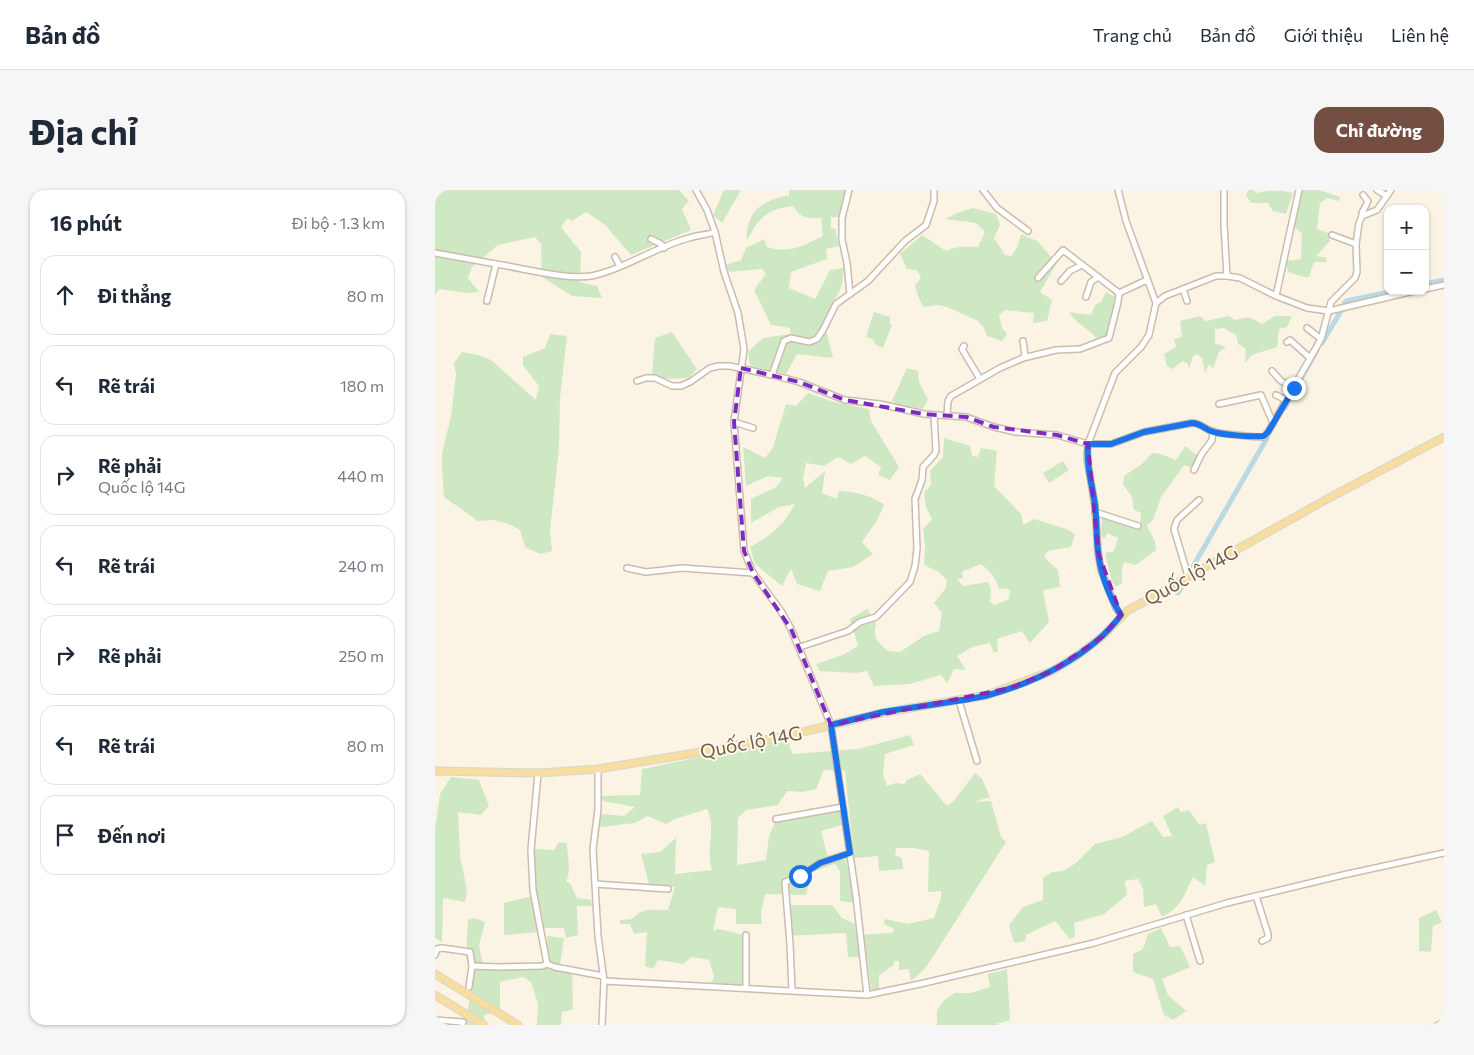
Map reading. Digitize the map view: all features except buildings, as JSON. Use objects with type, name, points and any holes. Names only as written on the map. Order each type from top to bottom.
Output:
[{"type":"main road","name":"Quốc lộ 14G","points":[[435,771],[538,773],[599,769],[790,735],[882,713],[959,701],[1003,690],[1052,670],[1078,655],[1102,637],[1121,615],[1188,576],[1444,437]]},
{"type":"main road","points":[[435,974],[518,1025]]},
{"type":"main road","points":[[435,995],[484,1025]]},
{"type":"street","points":[[696,190],[707,210],[715,232],[724,272],[738,313],[744,349],[734,422],[741,533],[744,551],[753,573],[781,611],[800,647],[831,725],[850,853],[867,995]]},
{"type":"street","points":[[849,190],[842,218],[842,240],[847,263],[850,294]]},
{"type":"street","points":[[772,374],[784,341],[791,338],[809,342],[817,339],[836,304],[868,281],[905,241],[926,225],[934,201],[934,190]]},
{"type":"street","points":[[983,190],[997,208],[1028,231]]},
{"type":"street","points":[[1118,190],[1126,221],[1156,303],[1149,335],[1141,347],[1115,373],[1088,444],[1087,458],[1101,570],[1116,608],[1121,615]]},
{"type":"street","points":[[1224,190],[1227,276]]},
{"type":"street","points":[[1276,296],[1299,190]]},
{"type":"street","points":[[1377,190],[1387,196]]},
{"type":"street","points":[[1363,216],[1377,210],[1391,190]]},
{"type":"street","points":[[637,381],[655,378],[672,386],[681,386],[710,368],[719,366],[741,368],[799,382],[845,400],[870,402],[935,416],[966,416],[994,427],[1016,432],[1057,435],[1088,444],[1111,444],[1144,432],[1192,423],[1198,423],[1213,432],[1264,436],[1294,388],[1321,339],[1331,302],[1355,278],[1357,272],[1356,244],[1359,223],[1363,216],[1363,209],[1368,201],[1363,195]]},
{"type":"street","points":[[435,253],[566,276],[591,276],[689,238],[715,232]]},
{"type":"street","points":[[1332,235],[1356,244]]},
{"type":"street","points":[[651,239],[664,248]]},
{"type":"street","points":[[1038,278],[1063,250],[1119,293]]},
{"type":"street","points":[[615,257],[620,266]]},
{"type":"street","points":[[487,301],[496,264]]},
{"type":"street","points":[[1061,281],[1070,271],[1082,265]]},
{"type":"street","points":[[1156,303],[1165,296],[1216,276],[1240,278],[1276,296],[1307,308],[1329,312],[1398,295]]},
{"type":"street","points":[[1085,297],[1091,282],[1098,278]]},
{"type":"street","points":[[1119,293],[1147,280]]},
{"type":"street","points":[[1429,288],[1444,285]]},
{"type":"street","points":[[1183,289],[1187,301]]},
{"type":"street","points":[[947,415],[949,398],[1000,368],[1023,358],[1056,350],[1081,349],[1109,338],[1119,293]]},
{"type":"street","points":[[1307,328],[1321,339]]},
{"type":"street","points":[[1287,342],[1289,340],[1310,358]]},
{"type":"street","points":[[1023,341],[1025,356],[1023,358]]},
{"type":"street","points":[[964,346],[962,349],[981,379]]},
{"type":"street","points":[[1272,371],[1281,381],[1294,388]]},
{"type":"street","points":[[1219,404],[1258,395],[1261,396],[1273,423]]},
{"type":"street","points":[[1276,395],[1286,400]]},
{"type":"street","points":[[800,647],[848,631],[860,622],[876,617],[910,582],[915,566],[917,548],[915,498],[922,480],[923,467],[935,455],[936,451],[935,416]]},
{"type":"street","points":[[734,422],[753,428]]},
{"type":"street","points":[[1194,470],[1201,455],[1212,440],[1213,432]]},
{"type":"street","points":[[1188,576],[1174,527],[1177,520],[1199,500]]},
{"type":"street","points":[[1095,512],[1138,526]]},
{"type":"street","points":[[627,568],[646,572],[683,568],[753,573]]},
{"type":"street","points":[[959,701],[977,761]]},
{"type":"street","points":[[599,769],[598,808],[593,849],[604,978],[602,1025]]},
{"type":"street","points":[[538,773],[531,850],[533,890],[547,964]]},
{"type":"street","points":[[777,819],[843,807]]},
{"type":"street","points":[[791,990],[785,882],[800,876],[820,863],[850,853]]},
{"type":"street","points":[[471,966],[500,968],[542,966],[547,964],[604,978],[867,995],[1094,943],[1256,896],[1444,853]]},
{"type":"street","points":[[595,884],[668,889]]},
{"type":"street","points":[[1256,896],[1269,934],[1268,938],[1262,941]]},
{"type":"street","points":[[1186,915],[1200,961]]},
{"type":"street","points":[[746,935],[746,988]]},
{"type":"street","points":[[435,955],[437,949],[442,948],[469,952],[471,966],[469,987]]},
{"type":"street","points":[[435,1020],[463,1022],[463,1025]]},
{"type":"street","points":[[1438,1025],[1444,1023]]},
{"type":"highlighted area","points":[[741,368],[799,382],[845,400],[924,414],[966,417],[994,427],[1057,435],[1088,444],[1098,552],[1121,615],[1102,637],[1052,671],[1010,688],[831,725],[791,629],[753,573],[744,551],[734,422]]},
{"type":"green space","points":[[435,190],[679,190],[689,201],[682,209],[691,230],[631,255],[605,225],[586,212],[572,221],[568,218],[561,227],[581,252],[580,282],[597,286],[602,298],[572,296],[542,277],[541,244],[535,237],[498,245],[472,267],[468,278],[479,292],[469,293],[439,289],[435,295]]},
{"type":"green space","points":[[724,190],[741,190],[722,223],[713,215]]},
{"type":"green space","points":[[789,190],[846,190],[838,217],[831,217],[831,229],[835,228],[839,246],[826,249],[827,259],[791,272],[789,288],[815,299],[830,270],[844,268],[842,285],[824,322],[833,358],[797,354],[786,374],[750,366],[748,352],[763,338],[791,334],[790,328],[771,325],[754,290],[766,274],[762,269],[729,272],[726,265],[741,260],[746,248],[764,239],[767,247],[783,250],[803,246],[823,236],[821,218],[802,216],[793,206],[770,212],[760,220],[747,240],[749,222],[757,209],[771,200],[789,195]]},
{"type":"green space","points":[[1249,190],[1257,193],[1284,191],[1293,193],[1286,214],[1273,211],[1268,203],[1251,203],[1246,195]]},
{"type":"green space","points":[[1301,190],[1319,190],[1340,197],[1339,201],[1327,198],[1320,203],[1317,229],[1328,233],[1330,241],[1316,256],[1326,258],[1327,262],[1314,262],[1309,277],[1288,272],[1286,261],[1301,259],[1302,234],[1294,226]]},
{"type":"green space","points":[[973,208],[996,214],[1000,225],[994,238],[1005,255],[1012,256],[1021,234],[1037,241],[1057,263],[1040,292],[1052,300],[1047,321],[1033,323],[1034,313],[1005,310],[999,315],[1002,328],[1007,334],[1002,341],[987,336],[984,328],[978,321],[947,307],[938,305],[923,307],[915,285],[921,278],[917,270],[907,269],[900,254],[922,235],[946,251],[962,247],[978,247],[985,232],[976,223],[945,219]]},
{"type":"green space","points":[[1106,292],[1115,297],[1108,334],[1106,337],[1096,338],[1069,312],[1091,315],[1095,305],[1101,302]]},
{"type":"green space","points":[[874,312],[890,317],[892,325],[883,348],[875,344],[872,339],[866,337]]},
{"type":"green space","points":[[1200,316],[1206,321],[1229,316],[1234,320],[1249,317],[1262,324],[1275,316],[1292,316],[1287,327],[1279,329],[1277,347],[1252,355],[1245,363],[1246,349],[1238,344],[1236,335],[1224,328],[1215,329],[1215,343],[1226,347],[1219,352],[1213,369],[1209,364],[1205,373],[1202,358],[1197,354],[1193,356],[1189,369],[1188,364],[1183,361],[1172,369],[1167,366],[1164,354],[1176,347],[1174,339],[1182,337],[1180,321]]},
{"type":"green space","points":[[672,332],[697,369],[689,378],[668,379],[652,375],[655,338]]},
{"type":"green space","points":[[550,334],[567,336],[560,398],[559,448],[550,531],[552,551],[540,554],[525,547],[520,530],[509,524],[494,520],[478,521],[444,497],[442,453],[451,416],[456,374],[454,363],[462,352],[479,355],[491,360],[536,400],[539,386],[523,365],[523,357],[545,348]]},
{"type":"green space","points":[[907,368],[918,371],[919,382],[928,399],[923,409],[899,405],[892,401]]},
{"type":"green space","points":[[808,393],[834,402],[869,409],[871,421],[899,467],[890,480],[878,475],[881,467],[865,456],[851,464],[838,457],[824,466],[806,463],[803,478],[805,488],[825,471],[822,493],[837,499],[839,491],[857,493],[884,504],[878,519],[862,542],[873,554],[853,567],[828,571],[820,591],[797,584],[791,569],[782,586],[755,564],[750,547],[776,529],[795,504],[779,507],[751,523],[751,499],[776,487],[783,478],[768,476],[746,486],[743,447],[765,458],[773,447],[786,404],[796,406]]},
{"type":"green space","points":[[944,438],[970,446],[972,456],[978,457],[981,448],[997,451],[994,486],[1021,514],[1023,525],[1034,519],[1066,529],[1075,534],[1071,547],[1048,551],[1044,557],[1058,570],[1060,587],[1043,590],[1049,622],[1030,643],[1022,631],[997,639],[998,651],[994,653],[990,643],[972,647],[957,656],[966,670],[954,669],[947,683],[941,675],[910,684],[874,686],[867,671],[856,673],[820,671],[816,664],[843,655],[858,646],[850,619],[867,609],[876,624],[875,636],[888,651],[900,652],[924,636],[939,631],[942,613],[934,603],[946,588],[947,580],[939,572],[924,565],[925,545],[923,529],[932,519],[926,507],[924,492],[931,485],[930,471],[943,457]],"holes":[[[980,564],[990,572],[999,589],[1006,588],[1010,590],[1009,599],[995,605],[990,602],[991,589],[988,582],[963,586],[957,579],[963,578],[962,572]]]},
{"type":"green space","points":[[1185,446],[1198,456],[1193,468],[1184,465],[1161,497],[1153,520],[1147,525],[1155,542],[1156,550],[1136,565],[1124,562],[1122,583],[1116,587],[1112,582],[1105,553],[1114,551],[1118,538],[1107,533],[1104,539],[1101,534],[1102,517],[1140,528],[1141,513],[1134,510],[1132,497],[1123,484],[1124,476],[1142,464],[1152,453],[1176,460]]},
{"type":"green space","points":[[1063,461],[1069,470],[1049,483],[1043,473]]},
{"type":"green space","points":[[910,735],[914,745],[885,754],[883,775],[887,786],[896,783],[905,784],[907,780],[920,774],[947,806],[954,801],[975,773],[982,779],[990,797],[974,802],[991,801],[1001,837],[1006,842],[925,969],[911,981],[909,969],[899,970],[899,961],[894,961],[894,965],[879,975],[879,990],[871,989],[867,957],[848,957],[846,933],[785,936],[787,905],[832,905],[842,918],[855,924],[857,935],[892,933],[894,929],[884,924],[885,919],[908,924],[934,918],[941,898],[941,891],[928,892],[929,851],[914,848],[896,848],[895,855],[902,858],[903,869],[879,871],[878,856],[854,858],[845,771],[824,770],[816,789],[802,792],[787,791],[778,805],[746,810],[738,818],[737,865],[766,860],[769,836],[775,822],[809,814],[809,808],[840,809],[842,825],[821,831],[828,858],[846,860],[854,903],[840,901],[840,871],[835,864],[812,872],[806,895],[765,894],[761,912],[762,924],[736,924],[736,909],[718,907],[713,931],[718,929],[745,935],[748,986],[712,983],[714,976],[709,960],[692,957],[683,964],[658,960],[653,969],[645,966],[647,932],[634,934],[630,924],[620,924],[620,920],[632,919],[644,911],[668,910],[675,887],[649,884],[641,854],[660,852],[676,838],[675,874],[712,870],[710,862],[710,816],[707,809],[675,819],[666,824],[648,816],[635,823],[600,827],[601,814],[624,816],[635,807],[603,801],[601,796],[640,795],[642,769],[788,739],[792,754],[858,749]]},
{"type":"green space","points":[[451,777],[479,780],[489,806],[481,815],[458,812],[460,855],[467,891],[465,902],[443,898],[442,942],[435,938],[435,829],[440,794]]},
{"type":"green space","points":[[1178,807],[1181,812],[1189,810],[1200,825],[1206,823],[1215,862],[1207,865],[1205,886],[1193,877],[1178,905],[1162,917],[1156,904],[1144,907],[1143,889],[1138,879],[1125,881],[1127,895],[1104,914],[1074,923],[1075,937],[1070,939],[1055,921],[1026,935],[1025,941],[1014,943],[1009,925],[1023,907],[1043,900],[1043,878],[1052,872],[1063,871],[1076,863],[1095,844],[1122,837],[1152,821],[1163,837],[1172,836],[1163,816]]},
{"type":"green space","points":[[559,842],[567,843],[569,868],[566,882],[570,883],[577,898],[591,900],[592,906],[577,906],[578,935],[566,938],[564,928],[544,928],[537,892],[534,849],[554,850]]},
{"type":"green space","points":[[533,896],[540,932],[504,935],[504,903]]},
{"type":"green space","points":[[1436,910],[1442,922],[1433,926],[1431,952],[1419,951],[1419,918]]},
{"type":"green space","points":[[474,918],[485,922],[479,945],[483,964],[468,966],[466,956],[468,920]]},
{"type":"green space","points":[[1161,928],[1170,947],[1180,946],[1190,967],[1162,979],[1168,995],[1186,1011],[1173,1020],[1164,1015],[1153,979],[1133,972],[1133,954],[1143,949],[1148,934]]},
{"type":"green space","points":[[547,936],[564,938],[560,966],[572,970],[573,1009],[562,1012],[561,1025],[537,1025],[538,1004],[531,982],[523,977],[500,982],[500,1011],[484,1015],[485,1025],[465,1025],[475,970],[549,968]]},
{"type":"green space","points":[[1007,969],[1010,1020],[996,1024],[1000,1025],[937,1025],[937,1011],[943,1001],[955,993],[971,993],[990,987],[988,974]]},
{"type":"waterway","points":[[1429,283],[1444,280]]},
{"type":"waterway","points":[[1343,306],[1346,301],[1384,293]]},
{"type":"waterway","points":[[1322,343],[1341,311]]},
{"type":"waterway","points":[[1285,408],[1317,350]]},
{"type":"waterway","points":[[1191,570],[1267,438]]},
{"type":"waterway","points":[[1178,593],[1184,583]]},
{"type":"route","points":[[800,876],[820,863],[850,853],[831,725],[882,713],[959,701],[1011,688],[1052,670],[1078,655],[1102,637],[1117,621],[1121,615],[1116,608],[1101,570],[1098,552],[1095,506],[1087,458],[1088,444],[1106,445],[1116,443],[1144,432],[1192,423],[1198,423],[1214,432],[1261,437],[1266,435],[1294,388]]}]
